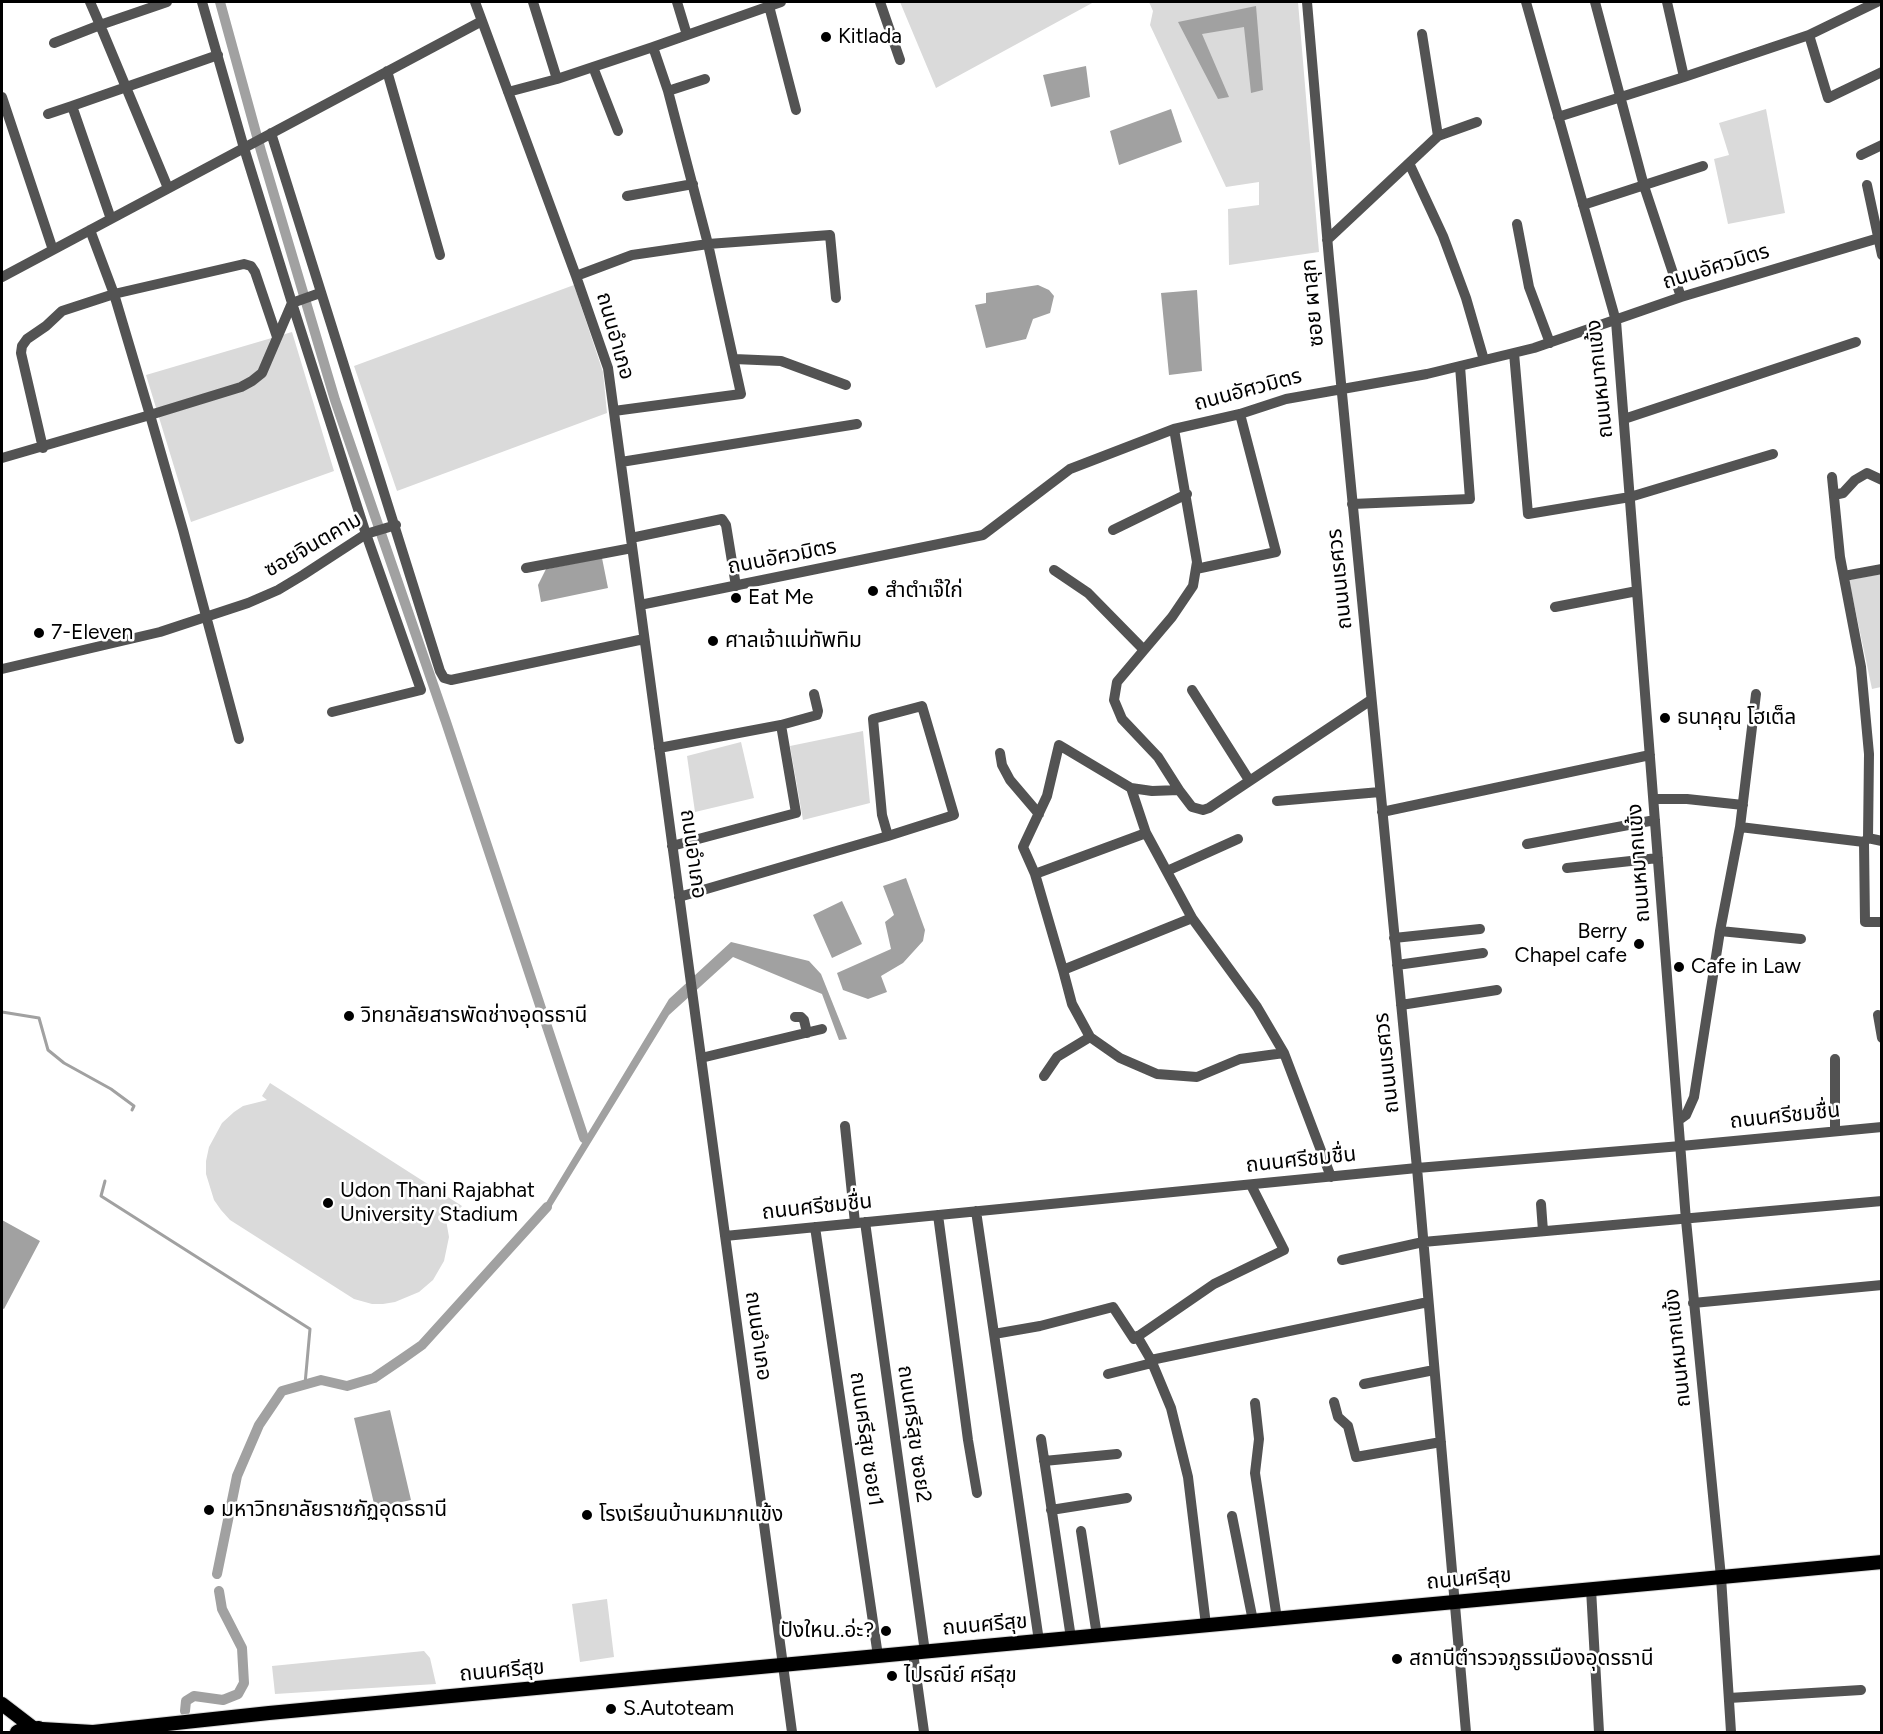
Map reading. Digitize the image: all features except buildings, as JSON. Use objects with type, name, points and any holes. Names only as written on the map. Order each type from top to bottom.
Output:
[{"type":"main road","name":"ถนนศรีสุข","points":[[41,1730],[93,1732],[269,1713],[1881,1562]]},
{"type":"main road","points":[[2,1704],[41,1730]]},
{"type":"main road","points":[[16,1732],[41,1730]]},
{"type":"street","points":[[90,2],[168,188]]},
{"type":"street","points":[[54,43],[167,2]]},
{"type":"street","points":[[202,2],[292,302],[422,690],[332,712]]},
{"type":"street","name":"ถนนอำเภอ","points":[[475,2],[608,368],[792,1732]]},
{"type":"street","points":[[533,2],[557,78]]},
{"type":"street","points":[[677,2],[687,35]]},
{"type":"street","points":[[508,92],[593,67],[781,2]]},
{"type":"street","points":[[880,2],[900,60]]},
{"type":"street","name":"ซอย ผาสุก","points":[[1306,2],[1341,390]]},
{"type":"street","name":"ถนนหมากแข้ง","points":[[1526,2],[1616,321],[1686,1220],[1721,1577],[1731,1732]]},
{"type":"street","points":[[1595,2],[1644,186],[1681,297]]},
{"type":"street","points":[[1667,2],[1684,77]]},
{"type":"street","points":[[1558,117],[1809,35],[1877,2]]},
{"type":"street","points":[[769,6],[796,110]]},
{"type":"street","points":[[2,277],[482,21]]},
{"type":"street","points":[[1422,34],[1438,136]]},
{"type":"street","points":[[1809,35],[1828,98],[1881,72]]},
{"type":"street","points":[[614,411],[741,394],[693,184],[668,91],[653,47]]},
{"type":"street","points":[[48,114],[218,55]]},
{"type":"street","points":[[593,67],[618,131]]},
{"type":"street","points":[[387,71],[440,255]]},
{"type":"street","points":[[668,91],[705,79]]},
{"type":"street","points":[[2,97],[53,250]]},
{"type":"street","points":[[72,106],[111,219]]},
{"type":"street","points":[[1327,240],[1438,136],[1477,122]]},
{"type":"street","points":[[270,134],[391,526]]},
{"type":"street","points":[[1861,155],[1881,146]]},
{"type":"street","points":[[1409,163],[1443,236],[1466,298],[1484,360]]},
{"type":"street","points":[[1582,205],[1703,166]]},
{"type":"street","points":[[627,196],[693,184]]},
{"type":"street","points":[[1868,185],[1881,255]]},
{"type":"street","points":[[1517,224],[1529,287],[1550,343]]},
{"type":"street","points":[[90,230],[114,294],[150,415],[239,739]]},
{"type":"street","points":[[576,276],[632,255],[708,244],[830,235],[836,298]]},
{"type":"street","name":"ถนนอัศวมิตร","points":[[640,605],[983,535],[1070,469],[1174,429],[1240,414],[1287,399],[1460,366],[1514,353],[1616,321],[1681,297],[1879,238]]},
{"type":"street","points":[[42,447],[21,353],[22,346],[31,334],[46,326],[62,311],[114,294],[244,264],[251,266],[255,272],[277,337]]},
{"type":"street","points":[[292,302],[320,294]]},
{"type":"street","points":[[2,458],[150,415],[240,387],[252,381],[262,373],[292,302]]},
{"type":"street","points":[[1624,419],[1856,342]]},
{"type":"street","points":[[1514,353],[1528,514],[1630,497],[1773,454]]},
{"type":"street","points":[[734,359],[781,361],[846,385]]},
{"type":"street","points":[[1352,504],[1470,499],[1460,366]]},
{"type":"street","name":"ถนนนเรศวร","points":[[1341,390],[1417,1168],[1466,1732]]},
{"type":"street","points":[[1196,568],[1276,552],[1240,414]]},
{"type":"street","points":[[621,462],[856,424]]},
{"type":"street","points":[[1174,429],[1187,494],[1197,561],[1196,568],[1192,586],[1173,617],[1117,682],[1114,700],[1122,719],[1158,758],[1192,807],[1203,810],[1371,700]]},
{"type":"street","points":[[1834,495],[1843,493],[1855,480],[1867,473],[1881,480]]},
{"type":"street","points":[[1832,477],[1844,576],[1861,667],[1869,754],[1865,922],[1881,922]]},
{"type":"street","points":[[1113,530],[1187,494]]},
{"type":"street","points":[[526,568],[722,519],[726,525],[736,586]]},
{"type":"street","name":"ซอยจินตคาม","points":[[2,669],[160,632],[248,603],[278,590],[369,533],[391,526],[444,678],[451,680],[644,639]]},
{"type":"street","points":[[1844,576],[1881,569]]},
{"type":"street","points":[[1054,570],[1088,593],[1144,650]]},
{"type":"street","points":[[1556,607],[1637,591]]},
{"type":"street","points":[[1192,690],[1249,780]]},
{"type":"street","points":[[659,748],[781,725],[817,715],[814,694]]},
{"type":"street","points":[[1679,1120],[1686,1115],[1694,1097],[1720,931],[1740,827],[1756,694]]},
{"type":"street","points":[[679,897],[888,836],[954,815],[922,706],[873,719],[882,815],[888,836]]},
{"type":"street","points":[[672,846],[796,813],[781,725]]},
{"type":"street","points":[[1179,790],[1131,788],[1059,745],[1047,796],[1023,847],[1035,874],[1072,1004],[1090,1037],[1120,1058],[1157,1074],[1197,1077],[1240,1059],[1284,1053]]},
{"type":"street","points":[[1000,753],[1002,765],[1010,780],[1039,814]]},
{"type":"street","points":[[1382,812],[1650,755]]},
{"type":"street","points":[[1131,788],[1146,833],[1192,918],[1257,1008],[1284,1053],[1331,1177]]},
{"type":"street","points":[[1277,801],[1380,792]]},
{"type":"street","points":[[1654,799],[1688,799],[1743,805]]},
{"type":"street","points":[[1527,844],[1655,820]]},
{"type":"street","points":[[1740,827],[1881,841]]},
{"type":"street","points":[[1035,874],[1146,833]]},
{"type":"street","points":[[1167,871],[1238,839]]},
{"type":"street","points":[[1567,868],[1658,858]]},
{"type":"street","points":[[1063,970],[1192,918]]},
{"type":"street","points":[[1394,938],[1480,929]]},
{"type":"street","points":[[1720,931],[1801,939]]},
{"type":"street","points":[[1397,965],[1483,953]]},
{"type":"street","points":[[1401,1005],[1497,990]]},
{"type":"street","points":[[1878,1015],[1881,1038]]},
{"type":"street","points":[[795,1017],[801,1017],[804,1020],[807,1033]]},
{"type":"street","points":[[701,1058],[822,1029]]},
{"type":"street","points":[[1044,1076],[1057,1057],[1090,1037]]},
{"type":"street","points":[[1835,1059],[1835,1131]]},
{"type":"street","name":"ถนนศรีสุข ซอย2","points":[[845,1126],[919,1653],[924,1732]]},
{"type":"street","name":"ถนนศรีชมชื่น","points":[[725,1236],[1417,1168],[1681,1146],[1881,1126]]},
{"type":"street","points":[[994,1334],[1040,1326],[1113,1307],[1134,1339],[1214,1284],[1284,1250],[1251,1185]]},
{"type":"street","points":[[1342,1260],[1423,1242],[1881,1201]]},
{"type":"street","points":[[1540,1204],[1543,1231]]},
{"type":"street","points":[[976,1211],[1039,1641]]},
{"type":"street","points":[[938,1215],[977,1493]]},
{"type":"street","name":"ถนนศรีสุข ซอย1","points":[[815,1227],[878,1656]]},
{"type":"street","points":[[1693,1303],[1881,1285]]},
{"type":"street","points":[[1108,1374],[1151,1362],[1428,1302]]},
{"type":"street","points":[[1137,1336],[1171,1408],[1188,1477],[1206,1625]]},
{"type":"street","points":[[1364,1384],[1434,1370]]},
{"type":"street","points":[[1334,1402],[1338,1417],[1348,1426],[1356,1457],[1441,1442]]},
{"type":"street","points":[[1255,1403],[1259,1439],[1255,1473],[1277,1619]]},
{"type":"street","points":[[1041,1440],[1071,1638]]},
{"type":"street","points":[[1044,1461],[1117,1454]]},
{"type":"street","points":[[1051,1510],[1127,1498]]},
{"type":"street","points":[[1232,1516],[1253,1621]]},
{"type":"street","points":[[1081,1531],[1097,1636]]},
{"type":"street","points":[[1591,1589],[1599,1732]]},
{"type":"street","points":[[1729,1698],[1861,1690]]},
{"type":"shaded area","points":[[900,2],[1094,2],[936,88]]},
{"type":"shaded area","points":[[1149,2],[1298,2],[1319,252],[1229,265],[1228,209],[1259,205],[1259,182],[1226,187],[1150,25],[1153,11]]},
{"type":"shaded area","points":[[1256,6],[1263,90],[1251,93],[1244,27],[1202,34],[1229,97],[1218,99],[1178,22]]},
{"type":"shaded area","points":[[1086,66],[1090,97],[1051,107],[1043,75]]},
{"type":"shaded area","points":[[1171,109],[1182,142],[1119,165],[1110,131]]},
{"type":"shaded area","points":[[1766,109],[1785,213],[1728,224],[1714,159],[1729,155],[1719,123]]},
{"type":"shaded area","points":[[574,285],[603,372],[607,413],[397,491],[354,366]]},
{"type":"shaded area","points":[[1038,285],[1049,290],[1054,296],[1050,313],[1033,319],[1026,339],[986,348],[975,305],[986,303],[986,293]]},
{"type":"shaded area","points":[[1197,290],[1202,371],[1169,375],[1161,293]]},
{"type":"shaded area","points":[[292,332],[334,471],[191,522],[146,375]]},
{"type":"shaded area","points":[[602,558],[608,588],[541,602],[538,585],[546,569]]},
{"type":"shaded area","points":[[1881,574],[1881,687],[1872,689],[1849,580]]},
{"type":"shaded area","points":[[863,731],[870,803],[803,820],[790,746]]},
{"type":"shaded area","points":[[741,742],[754,798],[695,812],[687,756]]},
{"type":"shaded area","points":[[906,878],[925,930],[923,941],[903,963],[881,976],[887,992],[868,999],[843,990],[837,973],[891,949],[885,922],[894,915],[883,886]]},
{"type":"shaded area","points":[[842,901],[862,944],[832,958],[813,915]]},
{"type":"shaded area","points":[[731,942],[809,961],[821,974],[847,1039],[839,1040],[822,994],[733,957],[669,1015],[550,1209],[544,1206],[669,999]]},
{"type":"shaded area","points":[[270,1083],[462,1206],[452,1219],[445,1214],[449,1237],[444,1261],[433,1280],[419,1292],[395,1302],[383,1304],[372,1304],[354,1299],[230,1220],[221,1210],[214,1200],[206,1174],[209,1147],[222,1123],[234,1112],[243,1106],[267,1100],[262,1096]]},
{"type":"shaded area","points":[[2,1220],[40,1241],[4,1309],[2,1308]]},
{"type":"shaded area","points":[[390,1410],[411,1500],[375,1508],[354,1418]]},
{"type":"shaded area","points":[[607,1599],[614,1657],[580,1662],[572,1604]]},
{"type":"shaded area","points":[[424,1651],[430,1658],[436,1684],[275,1694],[272,1666]]},
{"type":"waterway","points":[[220,2],[261,151],[335,400],[446,722],[584,1138]]},
{"type":"waterway","points":[[2,1012],[39,1018],[48,1050],[64,1063],[111,1089],[134,1106],[132,1110]]},
{"type":"waterway","points":[[105,1181],[101,1196],[310,1329],[305,1384]]},
{"type":"waterway","points":[[217,1574],[237,1476],[259,1425],[282,1391],[321,1380],[347,1386],[374,1378],[402,1359],[422,1345],[547,1207]]},
{"type":"waterway","points":[[185,1711],[186,1701],[194,1696],[223,1700],[238,1694],[244,1683],[242,1648],[222,1609],[219,1591]]},
{"type":"place","name":"Kitlada","points":[[826,37]]},
{"type":"place","name":"สำตำเจ๊ใก่","points":[[873,591]]},
{"type":"place","name":"Eat Me","points":[[736,598]]},
{"type":"place","name":"7-Eleven","points":[[39,633]]},
{"type":"place","name":"ศาลเจ้าแม่ทัพทิม","points":[[713,641]]},
{"type":"place","name":"ธนาคุณ โฮเต็ล","points":[[1665,718]]},
{"type":"place","name":"Berry Chapel cafe","points":[[1639,944]]},
{"type":"place","name":"Cafe in Law","points":[[1679,967]]},
{"type":"place","name":"วิทยาลัยสารพัดช่างอุดรธานี","points":[[349,1016]]},
{"type":"place","name":"Udon Thani Rajabhat University Stadium","points":[[328,1203]]},
{"type":"place","name":"มหาวิทยาลัยราชภัฏอุดรธานี","points":[[209,1510]]},
{"type":"place","name":"โรงเรียนบ้านหมากแข้ง","points":[[587,1515]]},
{"type":"place","name":"ปังใหน..อ่ะ?","points":[[886,1631]]},
{"type":"place","name":"สถานีตำรวจภูธรเมืองอุดรธานี","points":[[1397,1659]]},
{"type":"place","name":"ไปรณีย์ ศรีสุข","points":[[892,1676]]},
{"type":"place","name":"S.Autoteam","points":[[611,1709]]}]
